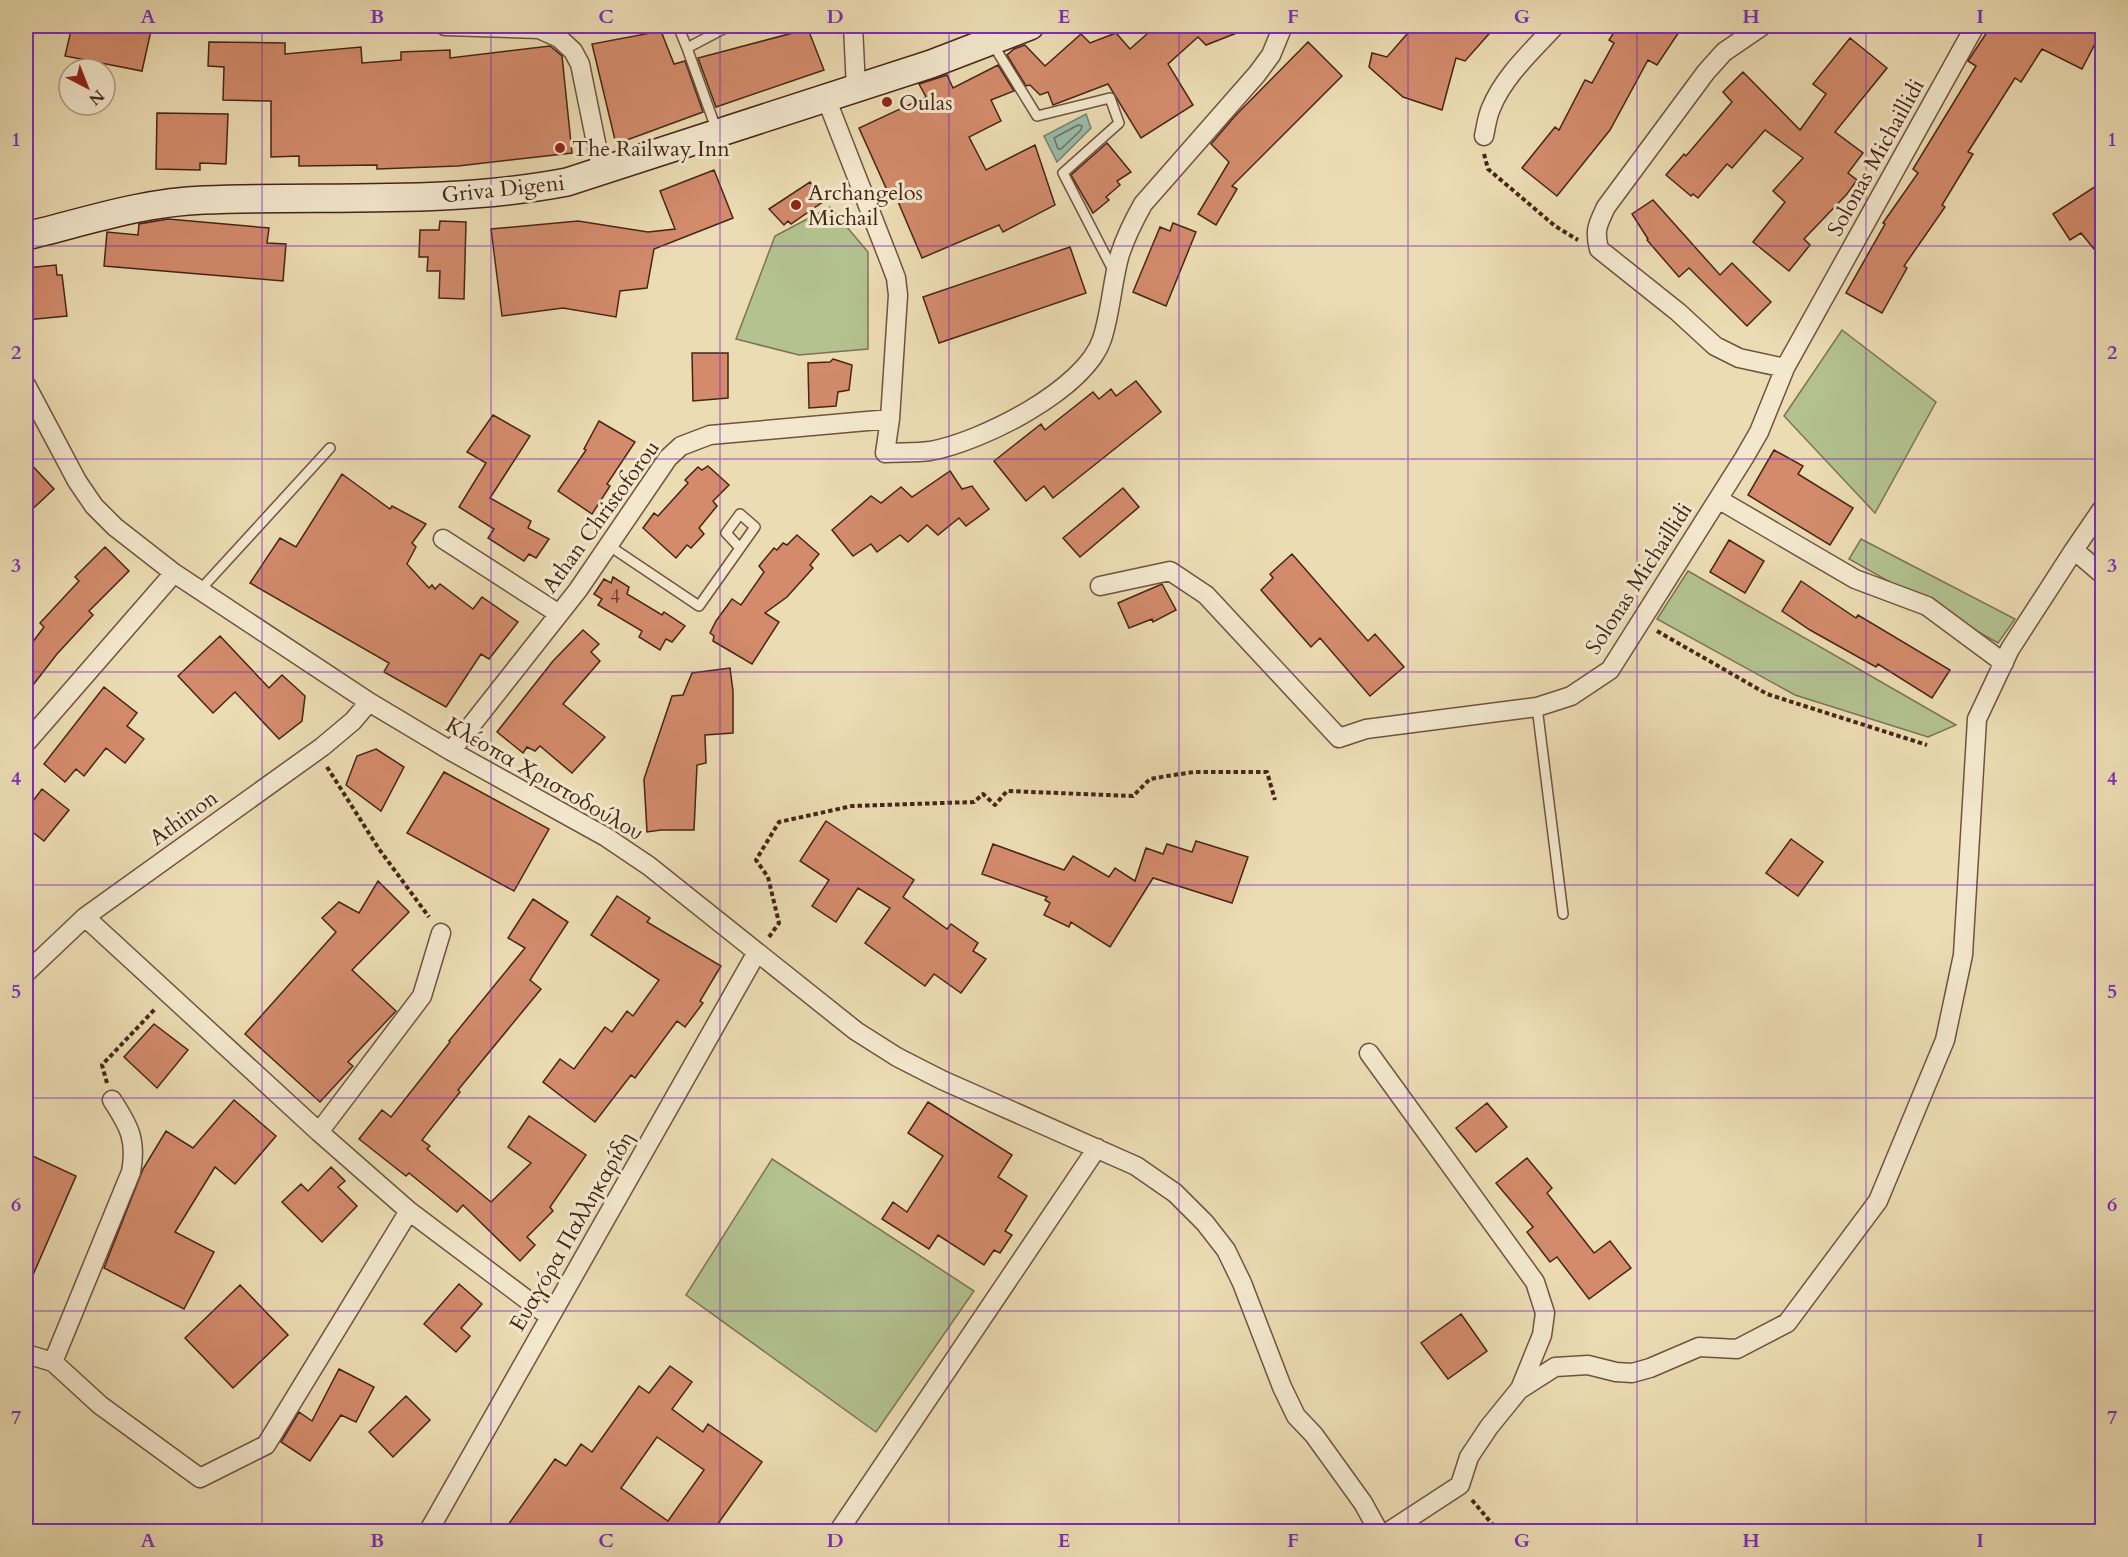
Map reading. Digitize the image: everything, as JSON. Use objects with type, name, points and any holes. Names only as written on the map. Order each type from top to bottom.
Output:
[{"type":"main road","name":"Griva Digeni","points":[[26,236],[122,211],[165,203],[203,200],[404,198],[533,189],[567,182],[931,64],[1030,26]]},
{"type":"street","points":[[445,26],[539,29],[559,38],[573,51],[580,64],[602,172]]},
{"type":"street","points":[[853,26],[856,88]]},
{"type":"street","points":[[826,98],[862,185],[896,278],[898,295],[890,419],[885,453],[929,451],[963,443],[999,427],[1034,408],[1080,373],[1094,356],[1102,339],[1119,256],[1129,229],[1143,204],[1257,74],[1271,55],[1283,26]]},
{"type":"street","points":[[1484,136],[1490,110],[1497,94],[1555,26]]},
{"type":"street","points":[[1762,26],[1724,52],[1706,72],[1606,207],[1595,235],[1599,249],[1721,349],[1739,358],[1785,368]]},
{"type":"street","name":"Solonas Michaillidi","points":[[1100,586],[1170,571],[1206,595],[1339,738],[1366,729],[1537,707],[1571,696],[1610,670],[1759,432],[1785,368],[1975,26]]},
{"type":"street","name":"Κλέοπα Χριστοδούλου","points":[[26,385],[77,482],[94,506],[115,527],[174,573],[369,702],[451,751],[606,837],[649,866],[756,954],[856,1031],[897,1057],[942,1080],[1136,1166],[1175,1193],[1205,1223],[1226,1250],[1242,1283],[1282,1387],[1296,1416],[1314,1435],[1363,1503],[1379,1532]]},
{"type":"street","name":"Athan Christoforou","points":[[451,751],[559,614],[668,458],[681,446],[710,435],[890,419]]},
{"type":"street","points":[[1718,499],[1855,579],[1927,606],[2004,663]]},
{"type":"street","points":[[1519,1390],[1555,1367],[1588,1365],[1616,1372],[1632,1373],[1650,1368],[1699,1347],[1737,1349],[1787,1323],[1878,1201],[1945,1040],[1963,955],[1977,719],[2010,649],[2103,509]]},
{"type":"street","points":[[443,539],[559,614]]},
{"type":"street","points":[[2074,550],[2103,574]]},
{"type":"street","points":[[26,743],[174,573]]},
{"type":"street","name":"Athinon","points":[[26,973],[85,917],[317,751],[347,727],[369,702]]},
{"type":"street","points":[[85,917],[319,1132],[409,1211],[550,1317]]},
{"type":"street","points":[[319,1132],[422,996],[441,933]]},
{"type":"street","name":"Ευαγόρα Παλληκαρίδη","points":[[428,1532],[756,954]]},
{"type":"street","points":[[1369,1053],[1534,1282],[1545,1313],[1542,1335],[1519,1390],[1489,1427],[1469,1457],[1460,1485],[1388,1532]]},
{"type":"street","points":[[53,1362],[131,1172],[134,1156],[133,1139],[128,1124],[112,1100]]},
{"type":"street","points":[[838,1532],[1097,1148]]},
{"type":"street","points":[[26,1354],[53,1362],[100,1405],[200,1478],[266,1445],[409,1211]]},
{"type":"lane","points":[[678,26],[718,134]]},
{"type":"lane","points":[[687,48],[729,26]]},
{"type":"lane","points":[[990,41],[1037,116],[1110,98],[1119,123],[1063,173],[1116,275]]},
{"type":"lane","points":[[200,590],[330,448]]},
{"type":"lane","points":[[608,545],[699,606],[740,548]]},
{"type":"lane","points":[[1537,707],[1563,914]]},
{"type":"path","points":[[1484,136],[1484,159],[1488,169],[1555,226],[1570,236],[1599,249]]},
{"type":"path","points":[[1641,621],[1767,694],[1927,745]]},
{"type":"path","points":[[317,751],[379,849],[441,933]]},
{"type":"path","points":[[756,954],[779,923],[768,877],[756,860],[779,822],[852,806],[974,802],[983,794],[995,805],[1007,791],[1133,796],[1150,779],[1194,772],[1267,772],[1275,800]]},
{"type":"path","points":[[112,1100],[102,1065],[169,994]]},
{"type":"path","points":[[1460,1485],[1499,1532]]},
{"type":"green space","points":[[830,207],[868,252],[868,349],[799,355],[736,339],[775,236]]},
{"type":"green space","points":[[1842,330],[1936,402],[1875,513],[1784,416]]},
{"type":"green space","points":[[1861,539],[2015,619],[1998,643],[1849,559]]},
{"type":"green space","points":[[1688,571],[1956,725],[1928,737],[1795,695],[1657,619]]},
{"type":"green space","points":[[772,1159],[974,1291],[876,1432],[686,1295]]},
{"type":"water","points":[[1086,114],[1091,128],[1057,162],[1044,136]]},
{"type":"building","points":[[72,26],[152,26],[142,71],[117,66],[117,57],[65,56]]},
{"type":"building","points":[[1156,26],[1252,27],[1206,45],[1198,37],[1168,64],[1193,105],[1141,138],[1108,84],[1053,105],[1048,92],[1040,95],[1030,85],[1026,86],[1007,55],[1014,49],[1025,45],[1045,66],[1081,34],[1090,43],[1116,33],[1130,49]]},
{"type":"building","points":[[1414,26],[1496,26],[1465,61],[1456,58],[1442,110],[1403,97],[1369,67],[1372,53],[1387,57]]},
{"type":"building","points":[[1618,26],[1683,26],[1657,65],[1648,60],[1610,130],[1557,196],[1522,168],[1555,127],[1559,130],[1585,80],[1592,83],[1614,43],[1609,40]]},
{"type":"building","points":[[1991,26],[2103,26],[2103,28],[2082,69],[2042,49],[2021,82],[2015,78],[1968,152],[1973,154],[1942,205],[1945,207],[1904,266],[1907,268],[1882,313],[1846,293],[1885,224],[1883,223],[1918,173],[1913,169],[1976,66],[1968,61]]},
{"type":"building","points":[[808,29],[824,70],[716,107],[698,58]]},
{"type":"building","points":[[661,31],[674,64],[685,61],[703,112],[616,144],[592,44]]},
{"type":"building","points":[[1850,38],[1887,68],[1835,132],[1863,153],[1848,173],[1857,180],[1847,194],[1804,239],[1810,245],[1789,271],[1753,242],[1785,202],[1773,191],[1803,158],[1765,130],[1732,168],[1727,164],[1698,198],[1693,194],[1691,196],[1666,175],[1684,154],[1686,156],[1732,102],[1723,92],[1743,72],[1800,130],[1826,94],[1813,84]]},
{"type":"building","points":[[209,42],[285,43],[285,54],[361,47],[362,63],[401,60],[401,52],[450,50],[450,58],[550,46],[562,56],[572,153],[458,166],[377,169],[377,165],[299,166],[299,156],[271,157],[271,101],[223,100],[224,67],[208,66]]},
{"type":"building","points":[[1308,42],[1342,76],[1232,186],[1237,189],[1216,225],[1198,214],[1229,162],[1211,144],[1235,116]]},
{"type":"building","points":[[998,65],[1014,91],[991,100],[1001,121],[969,137],[986,170],[1035,145],[1055,205],[1003,232],[999,225],[922,258],[896,197],[891,199],[859,128],[926,97],[919,84],[947,75],[953,88]]},
{"type":"building","points":[[157,113],[228,114],[226,164],[200,163],[200,170],[156,169]]},
{"type":"building","points":[[1107,143],[1131,172],[1117,181],[1120,185],[1106,197],[1109,200],[1093,213],[1071,175]]},
{"type":"building","points":[[714,170],[733,218],[654,249],[647,288],[620,291],[616,317],[563,308],[502,316],[491,229],[578,221],[648,232],[675,229],[660,191]]},
{"type":"building","name":"Archangelos Michail","points":[[810,182],[824,201],[791,224],[788,221],[784,225],[769,209]]},
{"type":"building","points":[[2096,186],[2103,197],[2103,260],[2081,233],[2070,240],[2053,214]]},
{"type":"building","points":[[1653,200],[1720,275],[1732,263],[1771,302],[1747,326],[1689,268],[1679,277],[1647,240],[1632,214]]},
{"type":"building","points":[[168,219],[269,228],[267,243],[286,244],[283,281],[104,266],[107,232],[138,235],[139,224]]},
{"type":"building","points":[[440,221],[466,222],[464,299],[439,298],[440,271],[427,271],[428,257],[419,257],[420,230],[439,230]]},
{"type":"building","points":[[1173,223],[1196,232],[1166,306],[1133,292],[1160,227],[1170,231]]},
{"type":"building","points":[[1070,247],[1086,293],[939,343],[923,297]]},
{"type":"building","points":[[56,265],[57,275],[62,275],[67,316],[26,320],[26,268]]},
{"type":"building","points":[[692,353],[728,353],[728,398],[693,401]]},
{"type":"building","points":[[833,359],[852,365],[849,390],[838,392],[836,406],[809,408],[808,363],[830,362]]},
{"type":"building","points":[[1136,381],[1161,412],[1053,498],[1044,486],[1026,501],[994,461],[1041,424],[1045,430],[1093,392],[1099,399],[1111,389],[1116,396]]},
{"type":"building","points":[[493,415],[530,436],[490,498],[531,521],[528,528],[549,539],[536,558],[529,554],[524,561],[488,538],[494,529],[459,507],[486,463],[467,452]]},
{"type":"building","points":[[599,421],[635,442],[607,484],[610,486],[592,514],[558,491],[586,450],[584,449]]},
{"type":"building","points":[[1774,450],[1803,466],[1798,474],[1853,508],[1830,545],[1748,495]]},
{"type":"building","points":[[26,459],[54,489],[26,515]]},
{"type":"building","points":[[708,466],[729,485],[713,501],[717,506],[699,528],[704,534],[691,548],[687,545],[676,558],[643,528],[654,513],[658,516],[688,483],[685,480],[698,467],[702,470]]},
{"type":"building","points":[[950,471],[962,489],[972,486],[989,509],[966,526],[959,518],[938,535],[927,525],[908,542],[900,535],[877,552],[871,544],[853,556],[832,530],[871,496],[881,503],[901,487],[912,497]]},
{"type":"building","points":[[342,474],[390,509],[392,506],[426,524],[412,543],[416,547],[407,564],[429,588],[432,585],[435,589],[440,584],[473,609],[482,597],[518,622],[489,659],[481,654],[446,707],[384,672],[389,663],[250,583],[280,538],[296,547]]},
{"type":"building","points":[[1123,488],[1139,507],[1080,557],[1063,538]]},
{"type":"building","points":[[797,535],[819,554],[810,565],[813,568],[787,597],[765,613],[779,622],[752,664],[713,641],[714,636],[710,633],[732,599],[741,605],[764,572],[759,566],[774,548],[777,550],[783,543],[787,545]]},
{"type":"building","points":[[1729,540],[1764,561],[1745,593],[1710,572]]},
{"type":"building","points":[[105,547],[129,571],[89,611],[93,615],[57,654],[26,694],[26,651],[44,627],[40,623],[79,581],[75,577]]},
{"type":"building","points":[[1292,554],[1368,641],[1375,634],[1404,667],[1370,696],[1320,638],[1311,647],[1261,590],[1273,578],[1270,574]]},
{"type":"building","points":[[613,577],[629,587],[627,594],[662,615],[664,612],[685,626],[672,642],[666,639],[660,650],[639,637],[642,631],[598,605],[602,599],[594,594],[604,579],[611,583]]},
{"type":"building","points":[[1801,581],[1856,618],[1858,615],[1950,670],[1932,698],[1878,664],[1876,667],[1810,630],[1782,611]]},
{"type":"building","points":[[1162,584],[1176,610],[1153,622],[1152,619],[1129,628],[1118,603]]},
{"type":"building","points":[[583,630],[599,644],[591,652],[600,661],[563,704],[605,737],[572,773],[540,746],[535,751],[527,747],[523,753],[497,732],[553,661]]},
{"type":"building","points":[[220,636],[269,688],[282,675],[305,696],[302,721],[279,739],[235,692],[213,713],[178,676]]},
{"type":"building","points":[[730,668],[733,691],[733,733],[705,735],[706,763],[697,765],[694,830],[647,832],[644,779],[672,696],[683,695],[692,673]]},
{"type":"building","points":[[104,687],[137,713],[127,726],[144,739],[125,763],[106,748],[84,776],[76,769],[65,782],[44,764]]},
{"type":"building","points":[[376,749],[404,767],[381,811],[346,785],[357,756]]},
{"type":"building","points":[[444,772],[549,829],[514,891],[407,833]]},
{"type":"building","points":[[42,789],[69,810],[44,841],[26,827],[26,810]]},
{"type":"building","points":[[826,821],[914,880],[903,897],[947,929],[951,924],[978,943],[973,951],[986,959],[961,993],[934,974],[925,986],[865,943],[890,908],[858,888],[836,922],[812,906],[829,880],[800,861]]},
{"type":"building","points":[[1791,839],[1823,862],[1798,896],[1766,873]]},
{"type":"building","points":[[1196,841],[1248,857],[1232,903],[1153,878],[1110,947],[1071,922],[1069,927],[1044,915],[1050,903],[1045,900],[1047,897],[982,874],[993,844],[1064,870],[1073,856],[1109,877],[1115,868],[1135,881],[1146,848],[1163,854],[1167,844],[1192,852]]},
{"type":"building","points":[[378,881],[409,912],[352,970],[396,1011],[348,1062],[353,1066],[320,1102],[245,1034],[336,932],[322,918],[339,902],[359,913]]},
{"type":"building","points":[[617,896],[650,918],[647,922],[721,966],[700,1001],[703,1003],[685,1027],[677,1021],[635,1078],[631,1075],[595,1122],[543,1082],[560,1059],[574,1069],[605,1027],[612,1032],[627,1011],[633,1016],[659,980],[591,935]]},
{"type":"building","points":[[533,899],[568,922],[530,980],[541,989],[458,1090],[460,1092],[422,1140],[430,1146],[427,1149],[491,1202],[531,1163],[508,1147],[529,1116],[586,1155],[550,1207],[553,1211],[527,1237],[535,1245],[520,1261],[463,1205],[457,1212],[409,1173],[406,1176],[359,1139],[382,1110],[391,1117],[525,948],[508,938]]},
{"type":"building","points":[[154,1024],[188,1050],[157,1088],[124,1057]]},
{"type":"building","points":[[234,1100],[276,1136],[235,1184],[215,1167],[175,1232],[214,1252],[184,1309],[104,1268],[143,1169],[166,1131],[193,1148]]},
{"type":"building","points":[[928,1102],[1012,1155],[998,1177],[1027,1196],[1005,1231],[1012,1235],[1000,1253],[994,1250],[984,1265],[938,1235],[929,1249],[882,1219],[893,1202],[907,1212],[943,1156],[908,1133]]},
{"type":"building","points":[[1487,1103],[1507,1127],[1476,1152],[1456,1128]]},
{"type":"building","points":[[26,1153],[76,1176],[26,1291]]},
{"type":"building","points":[[1527,1158],[1552,1188],[1547,1193],[1594,1253],[1610,1241],[1631,1268],[1589,1299],[1557,1257],[1550,1262],[1527,1232],[1533,1227],[1496,1183]]},
{"type":"building","points":[[331,1167],[345,1181],[338,1187],[357,1206],[322,1242],[282,1202],[301,1184],[308,1191]]},
{"type":"building","points":[[459,1284],[482,1304],[461,1328],[470,1336],[456,1352],[424,1324]]},
{"type":"building","points":[[240,1285],[288,1335],[233,1388],[185,1338]]},
{"type":"building","points":[[1461,1314],[1487,1351],[1448,1379],[1421,1343]]},
{"type":"building","points":[[670,1366],[692,1382],[672,1409],[703,1432],[708,1424],[762,1462],[712,1532],[503,1532],[555,1459],[566,1466],[581,1444],[592,1452],[639,1386],[649,1393]],"holes":[[[657,1437],[704,1470],[668,1521],[621,1488]]]},
{"type":"building","points":[[339,1369],[374,1387],[356,1422],[341,1415],[310,1461],[281,1442],[299,1412],[312,1421]]},
{"type":"building","points":[[406,1396],[430,1420],[393,1457],[369,1432]]},
{"type":"place","name":"Oulas","points":[[887,102]]},
{"type":"place","name":"The Railway Inn","points":[[560,148]]},
{"type":"place","name":"Archangelos Michail","points":[[796,205]]}]
